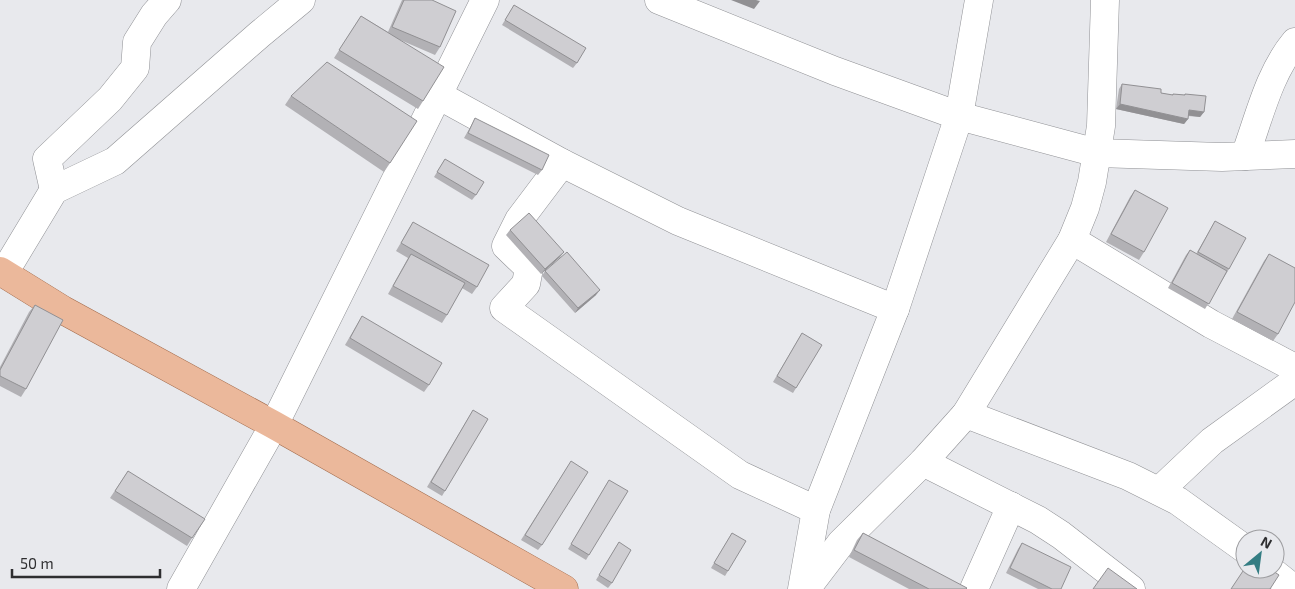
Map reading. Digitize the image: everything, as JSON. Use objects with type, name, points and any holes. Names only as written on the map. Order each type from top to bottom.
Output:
[{"type":"main road","points":[[2,272],[63,310],[274,425],[564,589]]},
{"type":"street","points":[[54,190],[47,159],[110,99],[134,68],[137,42],[154,15],[167,0]]},
{"type":"street","points":[[2,272],[54,190],[114,161],[301,0]]},
{"type":"street","points":[[181,589],[274,425],[485,0]]},
{"type":"street","points":[[659,0],[835,71],[960,116],[1097,153],[1222,157],[1295,154]]},
{"type":"street","points":[[804,589],[816,510],[895,309],[960,116],[979,0]]},
{"type":"street","points":[[804,589],[841,543],[923,462],[966,414],[1072,240],[1085,208],[1101,126],[1104,0]]},
{"type":"street","points":[[1245,156],[1272,80],[1287,52],[1295,42]]},
{"type":"street","points":[[438,95],[562,163],[678,221],[895,309]]},
{"type":"street","points":[[562,163],[519,220],[506,246],[529,268],[526,284],[504,308],[740,475],[816,510]]},
{"type":"street","points":[[1072,240],[1212,324],[1295,368]]},
{"type":"street","points":[[1159,491],[1212,441],[1295,382]]},
{"type":"street","points":[[966,414],[1128,476],[1178,501],[1235,542]]},
{"type":"street","points":[[923,462],[1038,520],[1061,535],[1131,589]]},
{"type":"street","points":[[974,589],[1011,506]]},
{"type":"street","points":[[1282,579],[1294,589]]},
{"type":"building","points":[[404,0],[432,0],[456,11],[440,47],[392,27]]},
{"type":"building","points":[[514,5],[586,48],[577,63],[505,20]]},
{"type":"building","points":[[361,16],[444,67],[423,101],[339,50]]},
{"type":"building","points":[[327,62],[417,121],[390,163],[291,96]]},
{"type":"building","points":[[1122,84],[1161,89],[1161,93],[1173,95],[1206,96],[1204,112],[1189,110],[1188,119],[1120,104]]},
{"type":"building","points":[[475,118],[549,155],[542,170],[468,133]]},
{"type":"building","points":[[445,159],[484,182],[476,195],[437,172]]},
{"type":"building","points":[[1135,190],[1168,208],[1144,252],[1111,234]]},
{"type":"building","points":[[529,213],[564,252],[545,269],[510,230]]},
{"type":"building","points":[[1215,221],[1246,238],[1229,269],[1198,252]]},
{"type":"building","points":[[413,222],[489,265],[477,287],[401,243]]},
{"type":"building","points":[[1190,250],[1227,271],[1209,304],[1172,283]]},
{"type":"building","points":[[567,252],[600,290],[578,308],[545,271]]},
{"type":"building","points":[[411,254],[465,283],[447,315],[393,286]]},
{"type":"building","points":[[1269,254],[1295,268],[1295,302],[1278,334],[1237,312]]},
{"type":"building","points":[[35,305],[63,320],[26,389],[0,376],[0,370]]},
{"type":"building","points":[[362,316],[442,363],[429,385],[350,338]]},
{"type":"building","points":[[802,333],[822,345],[796,388],[777,376]]},
{"type":"building","points":[[473,410],[488,419],[445,491],[431,482]]},
{"type":"building","points":[[571,461],[588,472],[542,545],[525,535]]},
{"type":"building","points":[[128,471],[205,519],[192,538],[115,491]]},
{"type":"building","points":[[609,480],[628,491],[589,555],[571,544]]},
{"type":"building","points":[[732,533],[746,541],[728,571],[714,563]]},
{"type":"building","points":[[863,533],[967,588],[929,589],[854,550]]},
{"type":"building","points":[[619,542],[631,550],[612,583],[599,575]]},
{"type":"building","points":[[1022,543],[1071,567],[1061,589],[1052,589],[1010,568]]},
{"type":"building","points":[[1108,568],[1137,589],[1093,589]]},
{"type":"building","points":[[1238,579],[1276,579],[1270,589],[1231,589]]}]
